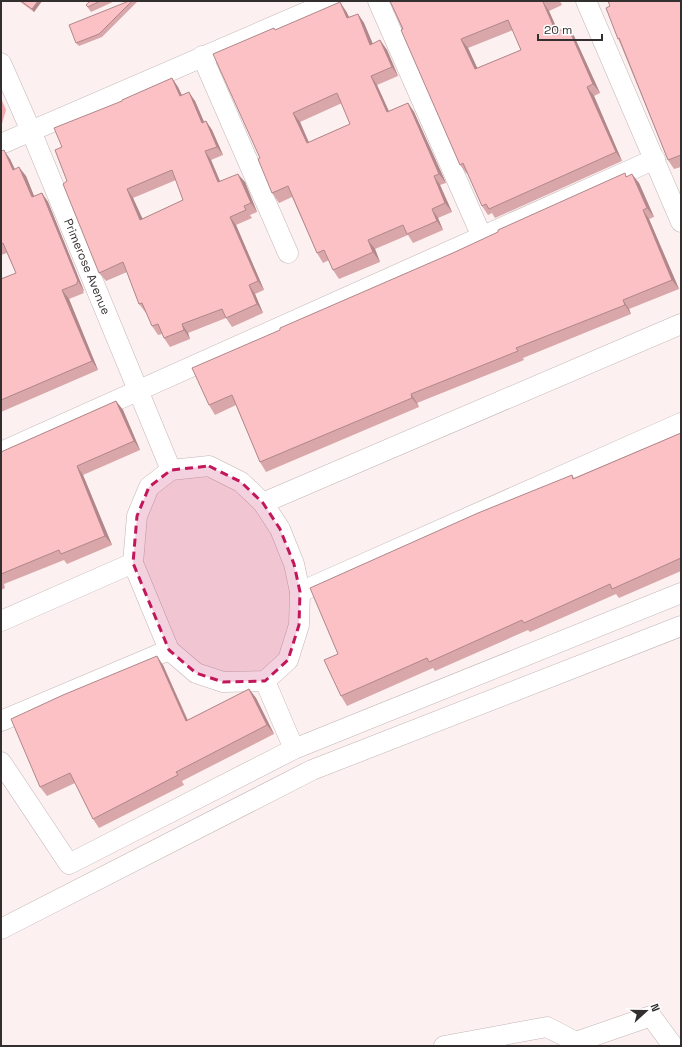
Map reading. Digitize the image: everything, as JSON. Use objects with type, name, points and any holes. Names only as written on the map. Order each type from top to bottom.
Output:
[{"type":"street","points":[[1,144],[332,1]]},
{"type":"street","points":[[378,1],[482,237]]},
{"type":"street","points":[[586,1],[681,222]]},
{"type":"street","points":[[202,56],[288,252]]},
{"type":"street","name":"Primerose Avenue","points":[[1,64],[31,131],[171,470]]},
{"type":"street","points":[[1,452],[655,159]]},
{"type":"street","points":[[263,503],[681,324]]},
{"type":"street","points":[[300,592],[681,423]]},
{"type":"street","points":[[209,466],[241,482],[263,503],[280,529],[294,564],[300,592],[299,625],[288,660],[265,681],[223,682],[196,673],[168,650],[132,563],[137,516],[149,487],[171,470],[209,466]]},
{"type":"street","points":[[1,620],[132,563]]},
{"type":"street","points":[[1,762],[70,864],[294,749],[681,593]]},
{"type":"street","points":[[1,929],[312,770],[681,626]]},
{"type":"street","points":[[1,721],[168,650]]},
{"type":"street","points":[[265,681],[294,749]]},
{"type":"street","points":[[444,1046],[547,1027],[576,1042],[651,1016],[673,1046]]},
{"type":"highlighted area","points":[[209,466],[241,482],[263,503],[280,529],[294,564],[300,592],[299,625],[288,660],[265,681],[223,682],[196,673],[169,650],[133,563],[137,516],[149,487],[171,470]]},
{"type":"shaded area","points":[[1,98],[6,110],[1,127]]},
{"type":"building","points":[[21,1],[38,1],[32,9]]},
{"type":"building","points":[[90,1],[100,1],[88,7],[86,5]]},
{"type":"building","points":[[132,1],[99,34],[76,43],[69,25]]},
{"type":"building","points":[[390,1],[544,1],[543,2],[556,32],[568,27],[593,84],[587,87],[616,152],[489,209],[486,204],[482,206],[463,163],[460,165],[401,30],[403,29]],"holes":[[[508,20],[521,50],[475,69],[461,39]]]},
{"type":"building","points":[[608,1],[681,1],[681,155],[668,160],[606,8],[610,6]]},
{"type":"building","points":[[340,2],[347,18],[358,14],[370,45],[380,40],[392,67],[371,76],[387,112],[408,103],[439,174],[434,176],[445,203],[432,209],[437,221],[407,234],[403,225],[368,240],[373,252],[333,270],[324,250],[317,253],[288,186],[272,193],[258,159],[260,158],[213,54],[274,28],[275,30]],"holes":[[[337,93],[350,124],[307,143],[293,113]]]},
{"type":"building","points":[[172,78],[180,96],[189,92],[202,123],[206,121],[217,147],[205,151],[218,182],[238,174],[251,203],[244,206],[246,210],[230,217],[258,281],[249,285],[257,304],[226,318],[222,309],[182,324],[184,330],[164,338],[158,324],[152,326],[142,303],[139,304],[123,262],[99,273],[63,184],[67,181],[55,150],[62,147],[54,128]],"holes":[[[172,170],[183,200],[140,220],[127,189]]]},
{"type":"building","points":[[4,150],[13,170],[19,167],[32,197],[42,193],[78,281],[77,284],[62,290],[92,361],[1,400],[1,279],[16,273],[3,243],[1,244],[1,151]]},
{"type":"building","points":[[625,173],[626,177],[632,174],[647,208],[643,210],[672,280],[623,300],[625,305],[516,348],[518,351],[411,394],[412,398],[260,462],[232,395],[209,405],[192,368],[455,252],[498,232],[498,230]]},
{"type":"building","points":[[116,401],[134,441],[77,466],[105,536],[61,554],[59,550],[1,574],[1,452]]},
{"type":"building","points":[[681,433],[681,558],[612,589],[610,584],[524,623],[522,620],[429,662],[427,658],[341,696],[324,660],[338,654],[310,588],[478,513],[572,475],[573,479]]},
{"type":"building","points":[[157,656],[186,721],[249,689],[267,725],[176,772],[178,775],[93,819],[70,773],[40,787],[11,719],[63,695]]}]
